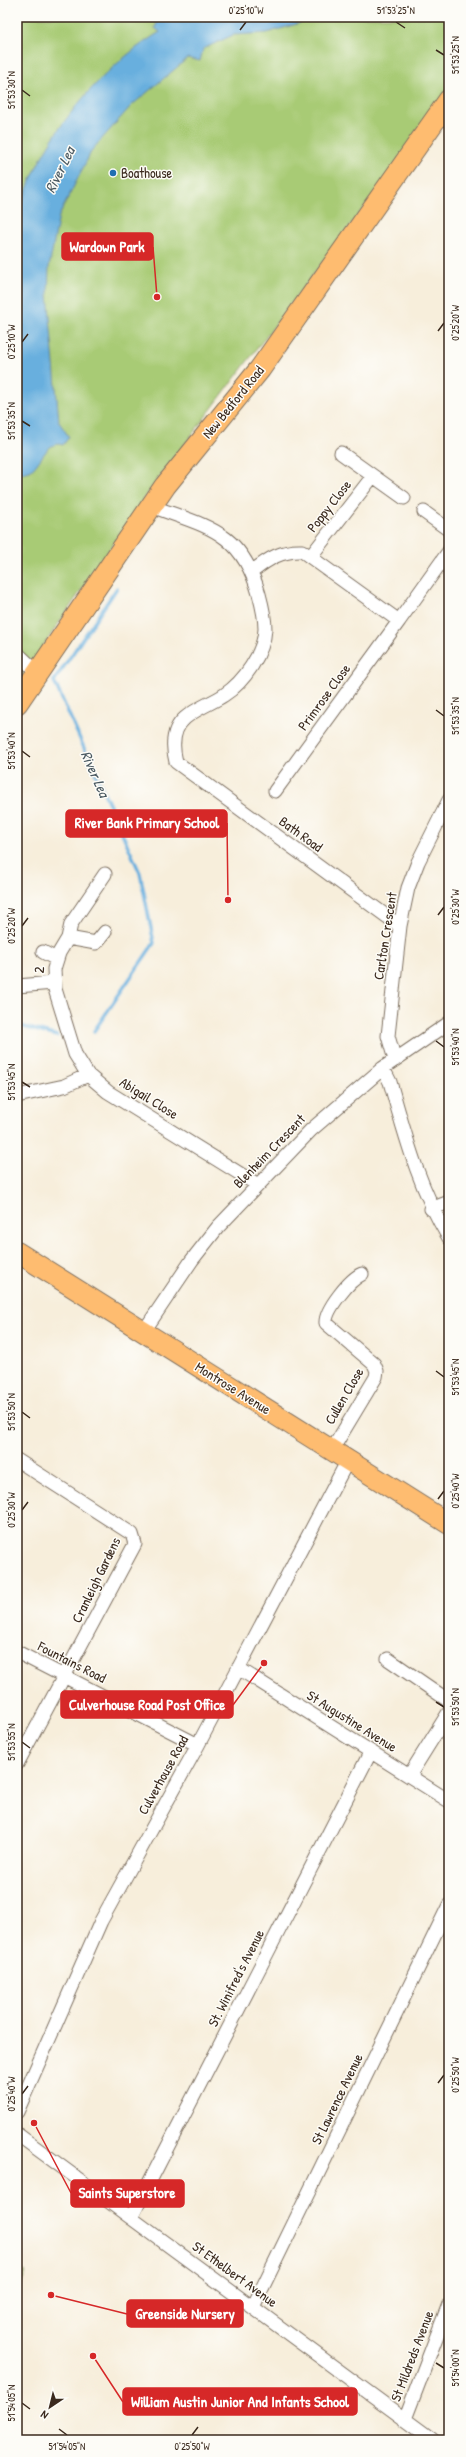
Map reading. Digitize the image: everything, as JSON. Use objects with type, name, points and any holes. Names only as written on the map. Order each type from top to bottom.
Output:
[{"type":"highway","name":"New Bedford Road","points":[[17,703],[151,506],[274,350],[449,100]]},
{"type":"main road","name":"Montrose Avenue","points":[[17,1252],[449,1524]]},
{"type":"street","points":[[341,453],[404,498]]},
{"type":"street","name":"Poppy Close","points":[[311,556],[373,476]]},
{"type":"street","points":[[151,506],[218,530],[237,547],[253,571],[268,560],[288,550],[302,551],[311,556],[399,621]]},
{"type":"street","points":[[424,512],[449,530]]},
{"type":"street","name":"Primrose Close","points":[[275,791],[449,551]]},
{"type":"street","name":"Bath Road","points":[[253,571],[262,604],[265,630],[260,651],[246,673],[226,694],[185,718],[174,734],[174,756],[176,762],[183,769],[400,926]]},
{"type":"street","points":[[17,653],[38,673]]},
{"type":"street","name":"Carlton Crescent","points":[[395,1060],[388,1036],[400,926],[408,888],[418,862],[449,800]]},
{"type":"street","name":"2","points":[[88,1075],[75,1054],[54,984],[54,969],[56,959],[68,938],[71,924],[105,874]]},
{"type":"street","points":[[68,938],[96,943],[105,932]]},
{"type":"street","points":[[44,952],[56,959]]},
{"type":"street","points":[[17,986],[54,984]]},
{"type":"street","name":"Blenheim Crescent","points":[[144,1332],[192,1260],[218,1227],[311,1130],[383,1068],[449,1023]]},
{"type":"street","points":[[383,1068],[390,1082],[418,1176],[431,1209],[449,1238]]},
{"type":"street","points":[[17,1096],[64,1086],[88,1075]]},
{"type":"street","name":"Abigail Close","points":[[88,1075],[108,1092],[258,1185]]},
{"type":"street","points":[[431,1209],[449,1202]]},
{"type":"street","name":"Cullen Close","points":[[340,1455],[376,1377],[377,1371],[374,1364],[326,1323],[326,1315],[349,1285],[362,1274]]},
{"type":"street","name":"Culverhouse Road","points":[[17,2112],[101,1921],[198,1745],[238,1668],[340,1455]]},
{"type":"street","name":"Cranleigh Gardens","points":[[17,1460],[132,1534],[135,1544],[17,1764]]},
{"type":"street","name":"Fountains Road","points":[[17,1652],[198,1745]]},
{"type":"street","points":[[388,1659],[449,1701]]},
{"type":"street","name":"St Augustine Avenue","points":[[238,1668],[370,1753],[449,1801]]},
{"type":"street","points":[[409,1776],[449,1712]]},
{"type":"street","name":"St. Winifred's Avenue","points":[[131,2218],[370,1753]]},
{"type":"street","name":"St Lawrence Avenue","points":[[253,2307],[449,1905]]},
{"type":"street","name":"St Ethelbert Avenue","points":[[17,2134],[434,2440]]},
{"type":"street","name":"St Mildreds Avenue","points":[[405,2419],[449,2304]]},
{"type":"green space","points":[[25,17],[449,17],[449,95],[150,490],[17,684],[17,23]]},
{"type":"green space","points":[[17,2269],[26,2272],[17,2295]]},
{"type":"water","points":[[170,17],[312,17],[300,23],[267,33],[233,35],[203,49],[200,61],[188,58],[131,106],[92,150],[59,216],[49,267],[48,294],[59,422],[69,437],[63,445],[57,444],[48,449],[30,471],[17,474],[17,223],[25,195],[37,167],[52,140],[70,114],[90,90],[112,68],[136,48],[160,32],[155,28],[158,20],[168,20]]},
{"type":"waterway","name":"River Lea","points":[[94,1031],[154,943],[140,873],[54,681],[117,588]]},
{"type":"waterway","name":"River Lea","points":[[17,1025],[57,1036]]},
{"type":"place","name":"Boathouse","points":[[113,173]]},
{"type":"place","name":"Wardown Park","points":[[157,297]]},
{"type":"place","name":"River Bank Primary School","points":[[228,900]]},
{"type":"place","name":"Culverhouse Road Post Office","points":[[264,1663]]},
{"type":"place","name":"Saints Superstore","points":[[34,2123]]},
{"type":"place","name":"Greenside Nursery","points":[[51,2295]]},
{"type":"place","name":"William Austin Junior And Infants School","points":[[93,2356]]}]
